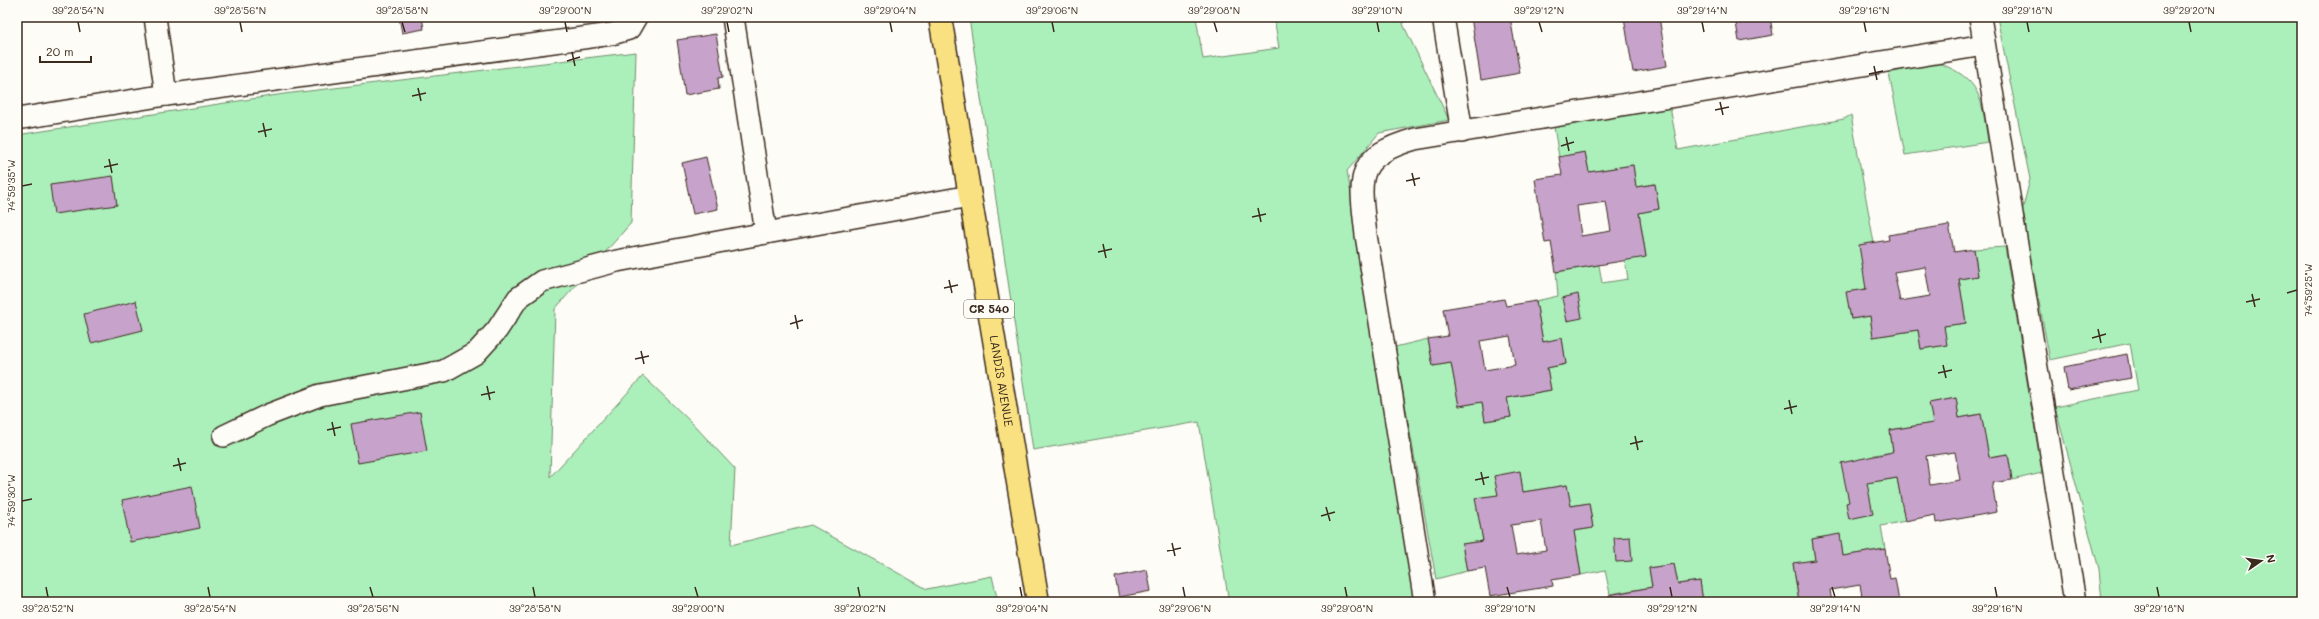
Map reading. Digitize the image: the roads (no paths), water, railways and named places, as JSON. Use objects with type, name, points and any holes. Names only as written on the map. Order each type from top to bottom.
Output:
[{"type":"main road","name":"LANDIS AVENUE","points":[[940,17],[1038,602]]},
{"type":"street","points":[[155,17],[166,95]]},
{"type":"street","points":[[17,120],[166,95],[612,34],[629,29],[636,17]]},
{"type":"street","points":[[734,17],[766,234]]},
{"type":"street","points":[[1443,17],[1462,132]]},
{"type":"street","points":[[1980,17],[2075,602]]},
{"type":"street","points":[[1425,602],[1366,235],[1361,186],[1370,162],[1383,150],[1415,140],[1984,45]]},
{"type":"street","points":[[224,436],[268,415],[320,395],[444,371],[476,353],[497,330],[518,298],[542,281],[617,261],[970,196]]}]
